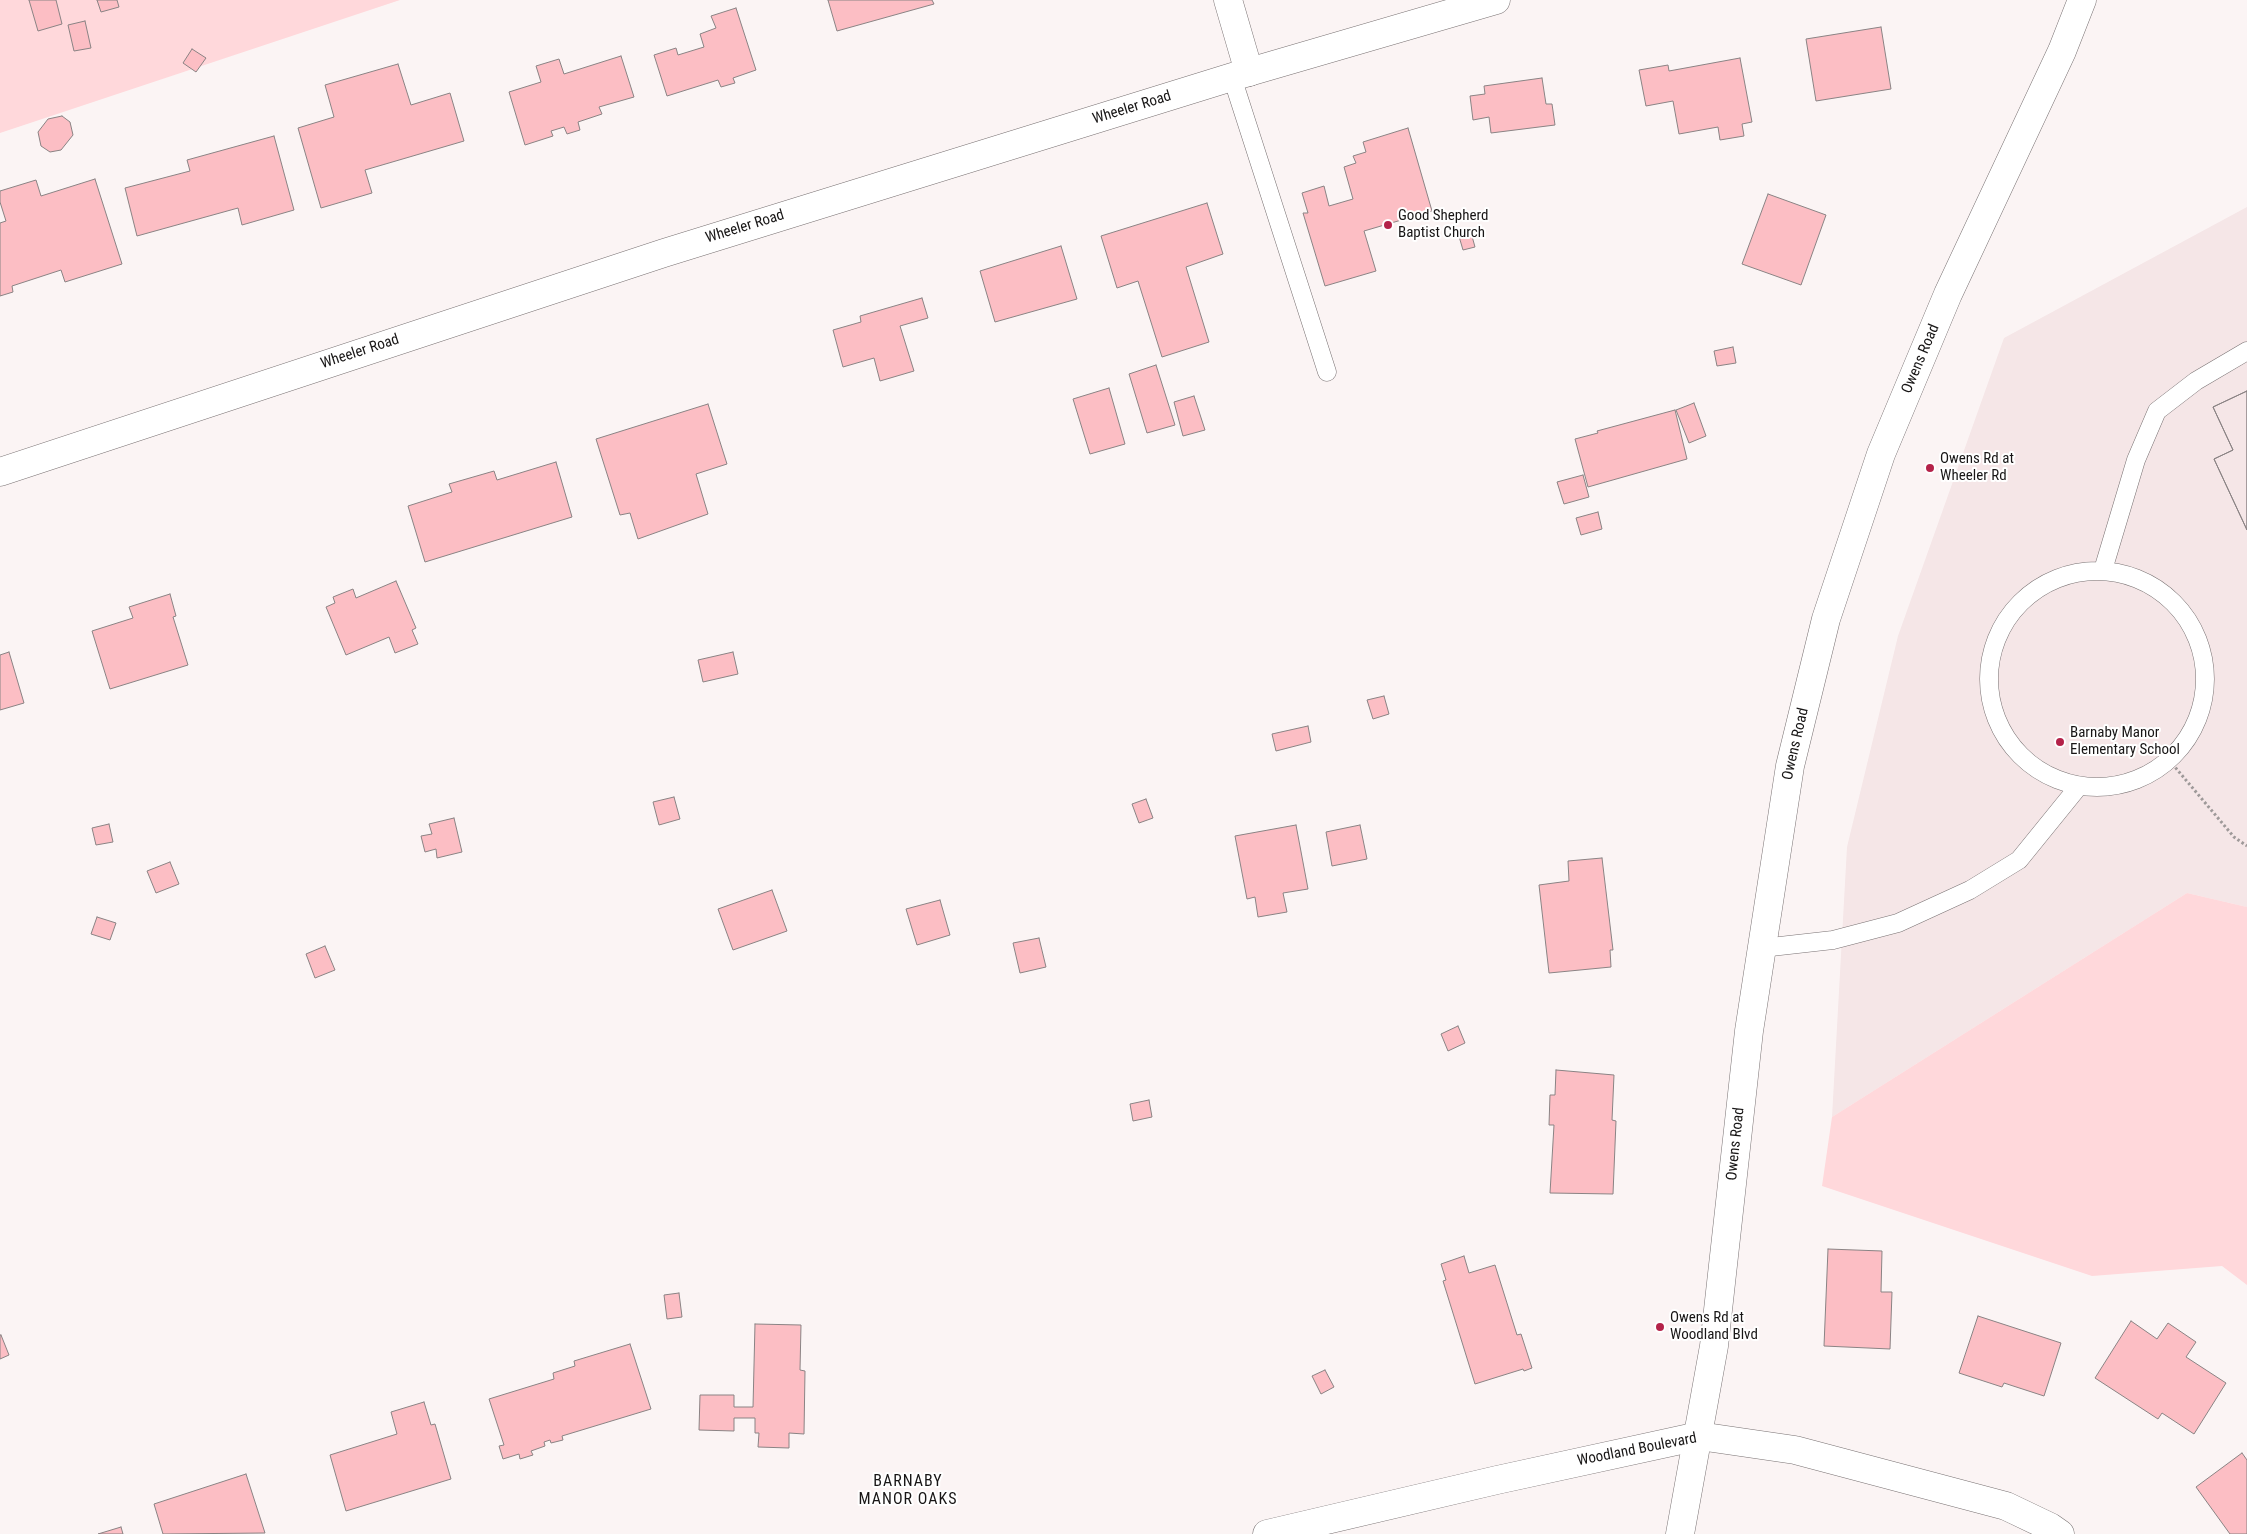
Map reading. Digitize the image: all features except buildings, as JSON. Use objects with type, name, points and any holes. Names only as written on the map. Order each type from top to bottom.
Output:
[{"type":"street","points":[[1228,0],[1240,75]]},
{"type":"street","name":"Wheeler Road","points":[[0,472],[664,253],[1240,75],[1496,0]]},
{"type":"street","name":"Owens Road","points":[[1680,1534],[1714,1346],[1749,1031],[1792,758],[1826,619],[1882,454],[1948,294],[2062,51],[2082,0]]},
{"type":"street","name":"Woodland Boulevard","points":[[1267,1534],[1497,1480],[1699,1436],[1795,1450],[1996,1504],[2050,1527],[2060,1534]]},
{"type":"lane","points":[[1240,75],[1327,372]]},
{"type":"lane","points":[[2102,570],[2136,460],[2157,411],[2196,380],[2247,351]]},
{"type":"lane","points":[[2102,570],[2129,575],[2146,583],[2176,604],[2192,625],[2202,650],[2206,678],[2204,704],[2194,730],[2169,760],[2132,782],[2106,788],[2079,786],[2053,778],[2038,769],[2030,764],[2010,744],[1997,721],[1990,694],[1990,667],[1996,641],[2009,617],[2027,597],[2050,581],[2075,573],[2102,570]]},
{"type":"lane","points":[[1762,948],[1833,940],[1898,922],[1970,890],[2019,860],[2079,786]]},
{"type":"path","points":[[2169,760],[2234,837],[2247,846]]},
{"type":"shaded area","points":[[0,0],[400,0],[0,133]]},
{"type":"shaded area","name":"Barnaby Manor Elementary School","points":[[2247,207],[2247,907],[2187,893],[1832,1117],[1847,847],[1898,636],[2004,338]]},
{"type":"shaded area","points":[[2187,893],[2247,907],[2247,1285],[2222,1266],[2092,1276],[1822,1186],[1832,1117]]},
{"type":"place","name":"Good Shepherd Baptist Church","points":[[1388,225]]},
{"type":"place","name":"Owens Rd at Wheeler Rd","points":[[1930,468]]},
{"type":"place","name":"Barnaby Manor Elementary School","points":[[2060,742]]},
{"type":"place","name":"Owens Rd at Woodland Blvd","points":[[1660,1327]]},
{"type":"district","name":"BARNABY MANOR OAKS","points":[[908,1491]]}]
